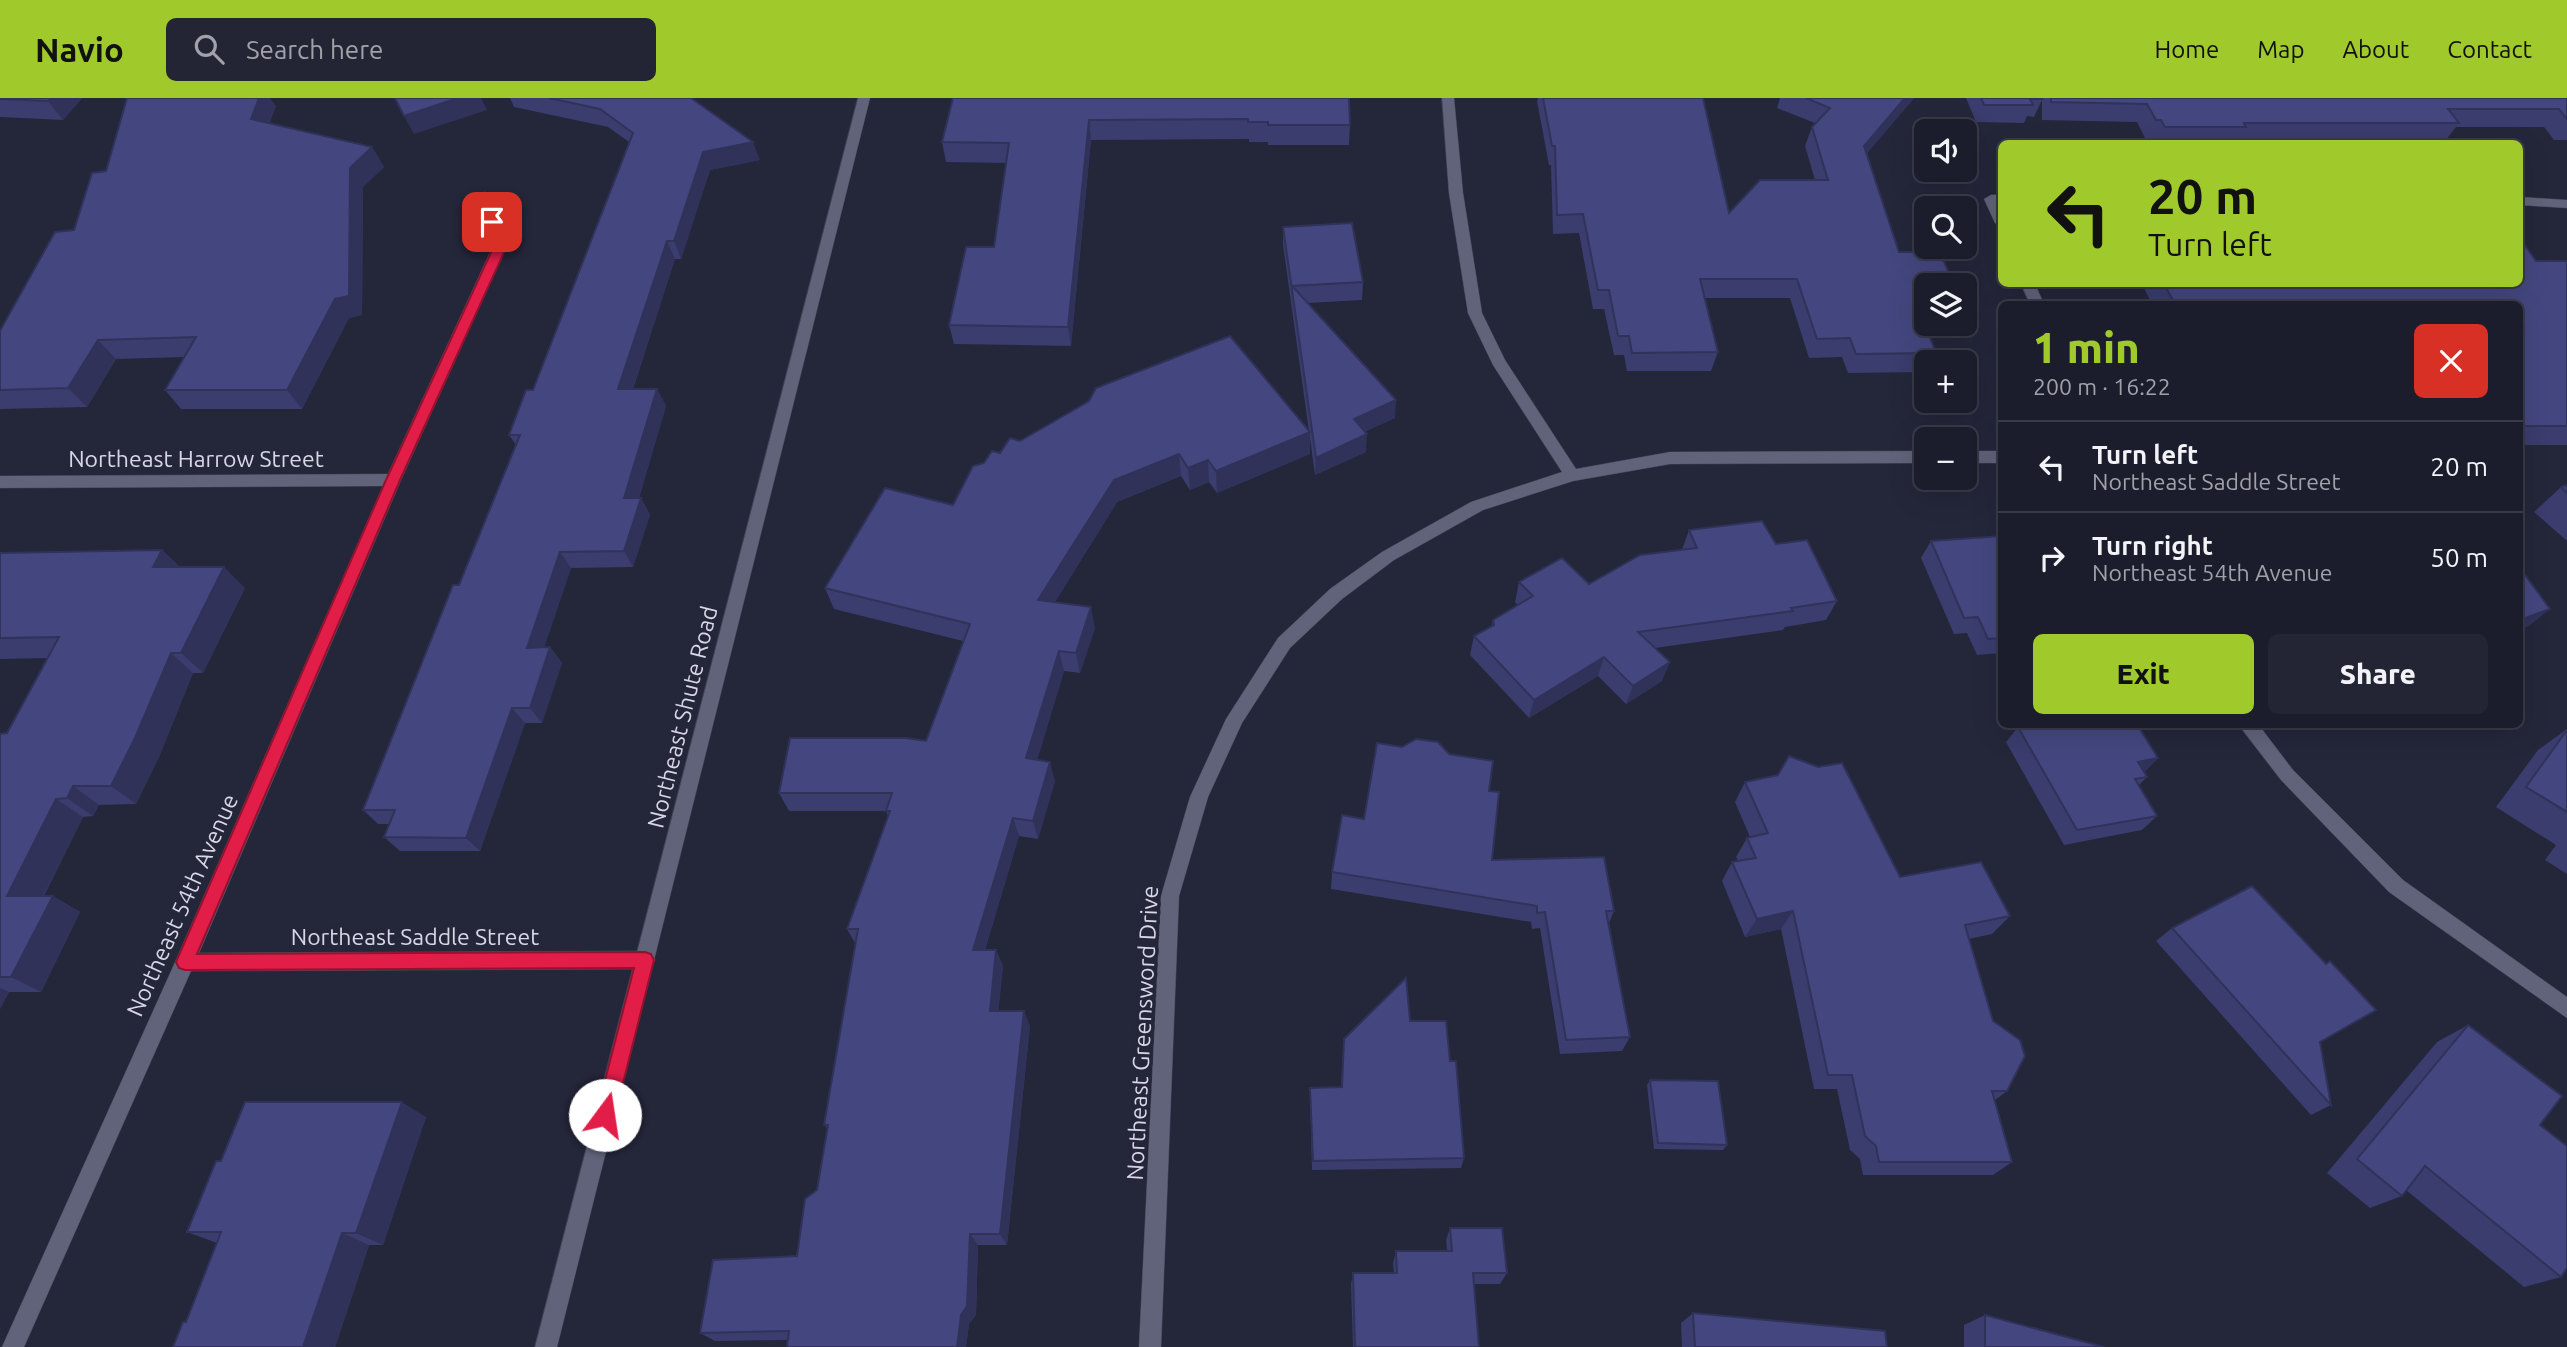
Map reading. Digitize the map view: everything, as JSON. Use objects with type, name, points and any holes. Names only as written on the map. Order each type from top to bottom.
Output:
[{"type":"street","name":"Northeast Shute Road","points":[[546,1347],[864,98]]},
{"type":"street","points":[[1448,98],[1456,193],[1475,313],[1497,361],[1572,475]]},
{"type":"street","name":"Northeast 54th Avenue","points":[[13,1347],[185,962],[393,480],[499,248],[485,196]]},
{"type":"street","points":[[2523,201],[2567,204]]},
{"type":"street","name":"Northeast Greensword Drive","points":[[1150,1347],[1170,896],[1199,797],[1235,719],[1284,643],[1336,594],[1388,556],[1477,506],[1572,475],[1670,458],[1914,457]]},
{"type":"street","points":[[1977,457],[1998,457]]},
{"type":"street","name":"Northeast Harrow Street","points":[[0,482],[393,480]]},
{"type":"street","points":[[2249,728],[2287,775],[2396,886],[2567,1009]]},
{"type":"street","name":"Northeast Saddle Street","points":[[185,962],[645,960]]},
{"type":"building","points":[[0,98],[51,98],[48,101]]},
{"type":"building","points":[[127,98],[259,98],[251,119],[372,147],[350,168],[349,296],[335,299],[287,390],[165,390],[196,337],[98,340],[68,388],[0,390],[0,330],[55,232],[74,230],[92,173],[106,171]]},
{"type":"building","points":[[395,98],[458,98],[404,116]]},
{"type":"building","points":[[549,98],[691,98],[753,142],[703,152],[674,241],[667,241],[618,389],[657,389],[624,498],[641,498],[624,551],[560,552],[527,648],[550,647],[530,708],[512,708],[466,838],[384,837],[395,810],[363,810],[453,585],[459,585],[520,435],[509,435],[526,390],[533,390],[633,133],[600,109]]},
{"type":"building","points":[[953,98],[1349,98],[1350,125],[1268,125],[1268,122],[1248,122],[1248,119],[1089,120],[1068,327],[949,325],[966,247],[994,247],[1009,143],[942,142]]},
{"type":"building","points":[[1543,98],[1703,98],[1729,213],[1760,180],[1828,180],[1812,127],[1830,108],[1806,98],[1905,98],[1864,146],[1899,252],[1914,252],[1914,259],[1944,261],[1949,273],[1914,273],[1914,336],[1929,336],[1935,350],[1914,350],[1914,353],[1856,354],[1850,338],[1817,339],[1797,279],[1700,279],[1718,352],[1632,353],[1629,336],[1618,336],[1609,290],[1598,290],[1583,214],[1557,215],[1555,146],[1552,146]]},
{"type":"building","points":[[1981,98],[2042,99],[2030,99],[2033,105],[1984,105]]},
{"type":"building","points":[[2051,98],[2567,98],[2567,119],[2559,109],[2448,109],[2459,123],[2244,123],[2246,127],[2165,127],[2161,120],[2156,120],[2147,104],[2051,102]]},
{"type":"building","points":[[1352,223],[1363,282],[1292,286],[1396,400],[1354,419],[1367,434],[1316,458],[1283,227]]},
{"type":"building","points":[[2524,244],[2536,261],[2567,261],[2567,426],[2523,426],[2523,301],[2173,301],[2166,287],[2523,287]]},
{"type":"building","points":[[1230,336],[1310,432],[1216,471],[1208,460],[1188,468],[1179,454],[1114,480],[1038,600],[1091,607],[1076,653],[1059,651],[1026,758],[1050,762],[1033,821],[1013,818],[973,950],[996,950],[990,1011],[1024,1011],[1000,1234],[970,1234],[967,1306],[961,1315],[957,1347],[787,1347],[789,1331],[700,1333],[713,1260],[797,1256],[805,1199],[817,1190],[828,1125],[824,1125],[858,929],[847,929],[890,811],[886,811],[892,793],[779,793],[790,738],[906,738],[926,741],[970,624],[825,588],[885,488],[953,505],[973,466],[984,463],[992,451],[1000,453],[1010,438],[1020,441],[1089,401],[1096,388]]},
{"type":"building","points":[[1762,521],[1776,544],[1807,540],[1837,601],[1791,608],[1793,611],[1638,632],[1670,662],[1633,686],[1604,657],[1534,700],[1474,636],[1494,625],[1493,620],[1533,596],[1519,582],[1562,558],[1589,584],[1640,555],[1697,548],[1689,530]]},
{"type":"building","points":[[1998,536],[1998,638],[1988,639],[1978,617],[1964,618],[1931,541]]},
{"type":"building","points":[[162,550],[153,567],[224,567],[181,653],[171,653],[135,738],[111,786],[73,786],[67,798],[56,799],[7,896],[53,896],[11,977],[0,977],[0,734],[7,733],[59,637],[0,638],[0,553]]},
{"type":"building","points":[[2523,572],[2550,609],[2523,619]]},
{"type":"building","points":[[2019,728],[2139,728],[2158,758],[2138,762],[2147,777],[2135,779],[2157,816],[2077,830]]},
{"type":"building","points":[[2567,730],[2567,812],[2526,787]]},
{"type":"building","points":[[1416,739],[1438,742],[1449,754],[1493,761],[1489,791],[1499,792],[1492,860],[1604,857],[1614,911],[1606,911],[1630,1037],[1566,1040],[1545,912],[1537,913],[1537,906],[1332,872],[1342,815],[1364,819],[1377,743],[1402,747]]},
{"type":"building","points":[[1789,756],[1818,767],[1842,763],[1900,877],[1981,862],[2010,916],[1965,925],[1993,1021],[2020,1040],[2025,1056],[2007,1091],[1992,1091],[2012,1162],[1879,1162],[1876,1146],[1865,1136],[1852,1075],[1828,1075],[1793,911],[1757,919],[1732,862],[1756,858],[1747,838],[1768,833],[1745,782],[1778,775]]},
{"type":"building","points":[[2252,886],[2326,964],[2330,961],[2376,1010],[2320,1042],[2331,1105],[2172,928]]},
{"type":"building","points":[[1406,978],[1410,1021],[1446,1021],[1450,1061],[1456,1061],[1464,1158],[1313,1161],[1310,1088],[1342,1087],[1344,1039]]},
{"type":"building","points":[[2468,1025],[2562,1096],[2540,1125],[2567,1146],[2567,1268],[2561,1277],[2425,1166],[2402,1196],[2357,1159]]},
{"type":"building","points":[[1650,1080],[1718,1081],[1727,1145],[1658,1143]]},
{"type":"building","points":[[245,1102],[402,1102],[356,1233],[342,1233],[303,1347],[173,1347],[183,1322],[186,1322],[221,1232],[187,1232],[216,1161],[221,1161]]},
{"type":"building","points":[[1450,1228],[1502,1228],[1507,1273],[1473,1273],[1479,1347],[1355,1347],[1353,1273],[1397,1273],[1396,1251],[1452,1251]]},
{"type":"building","points":[[1693,1313],[1885,1331],[1887,1347],[1695,1347]]},
{"type":"building","points":[[1985,1315],[2104,1347],[1985,1347]]},
{"type":"route","points":[[492,222],[499,248],[393,480],[185,962],[645,960],[605,1115]]}]
